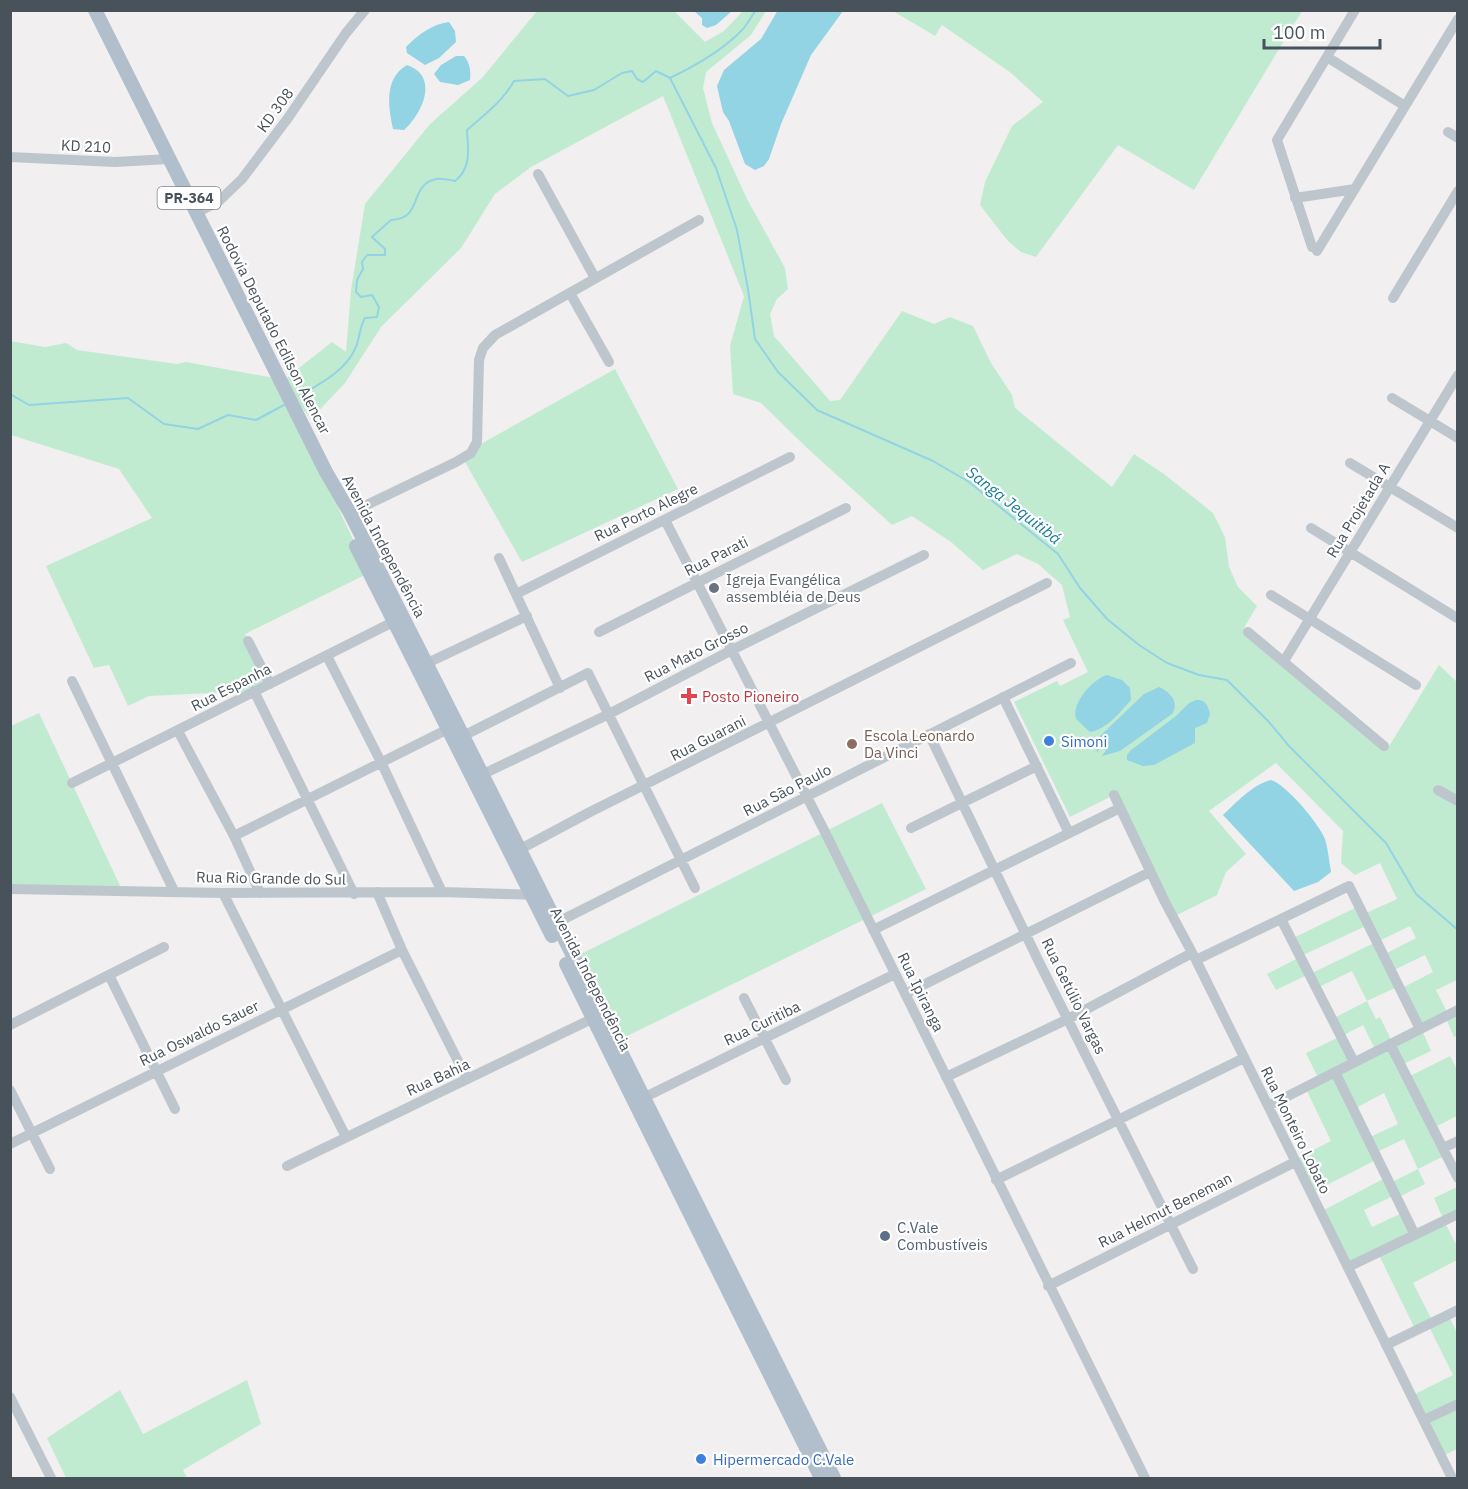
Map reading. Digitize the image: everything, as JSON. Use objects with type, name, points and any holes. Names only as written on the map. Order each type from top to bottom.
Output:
[{"type":"main road","name":"Rodovia Deputado Edilson Alencar","points":[[95,10],[165,159],[196,213],[326,472]]},
{"type":"main road","name":"Avenida Independência","points":[[326,472],[350,513],[387,598]]},
{"type":"main road","name":"Avenida Independência","points":[[326,472],[340,512],[456,730],[477,777],[639,1101],[821,1479]]},
{"type":"main road","name":"Avenida Independência","points":[[658,1140],[834,1479]]},
{"type":"street","name":"KD 308","points":[[196,213],[219,201],[242,179],[288,118],[346,33],[365,10]]},
{"type":"street","points":[[1355,10],[1277,140],[1295,198],[1315,249],[1355,189],[1458,19]]},
{"type":"street","points":[[1327,57],[1405,106]]},
{"type":"street","name":"KD 210","points":[[10,157],[115,162],[165,159]]},
{"type":"street","points":[[538,174],[595,278]]},
{"type":"street","points":[[1295,198],[1355,189]]},
{"type":"street","points":[[1393,298],[1458,191]]},
{"type":"street","points":[[350,513],[471,453],[477,442],[479,360],[483,348],[495,335],[699,220]]},
{"type":"street","points":[[570,292],[609,362]]},
{"type":"street","name":"Rua Projetada A","points":[[1284,661],[1458,375]]},
{"type":"street","points":[[1392,398],[1458,438]]},
{"type":"street","name":"Rua Porto Alegre","points":[[516,594],[790,457]]},
{"type":"street","points":[[1350,463],[1458,528]]},
{"type":"street","name":"Rua Parati","points":[[599,632],[846,508]]},
{"type":"street","name":"Rua Ipiranga","points":[[665,520],[807,797],[1145,1479]]},
{"type":"street","points":[[1311,528],[1457,618]]},
{"type":"street","name":"Rua Mato Grosso","points":[[477,777],[608,715],[732,650],[924,555]]},
{"type":"street","points":[[499,558],[560,688]]},
{"type":"street","name":"Rua Guarani","points":[[515,852],[1047,583]]},
{"type":"street","points":[[1272,595],[1416,685]]},
{"type":"street","points":[[422,666],[526,616]]},
{"type":"street","name":"Rua Espanha","points":[[72,783],[398,620]]},
{"type":"street","points":[[1248,632],[1384,746]]},
{"type":"street","points":[[248,641],[270,684]]},
{"type":"street","points":[[327,656],[381,762],[442,892]]},
{"type":"street","name":"Rua São Paulo","points":[[551,925],[1071,663]]},
{"type":"street","points":[[234,836],[381,762],[560,688],[588,673],[695,888]]},
{"type":"street","points":[[72,681],[174,891]]},
{"type":"street","points":[[254,692],[354,894]]},
{"type":"street","points":[[1003,697],[1069,833]]},
{"type":"street","points":[[178,731],[234,836],[260,893]]},
{"type":"street","name":"Rua Getúlio Vargas","points":[[929,734],[1193,1269]]},
{"type":"street","points":[[911,828],[1037,766]]},
{"type":"street","points":[[1438,790],[1458,801]]},
{"type":"street","name":"Rua Monteiro Lobato","points":[[1113,795],[1452,1479]]},
{"type":"street","points":[[873,930],[1119,808]]},
{"type":"street","points":[[905,994],[1150,872]]},
{"type":"street","points":[[946,1077],[1194,957],[1349,886],[1420,1029]]},
{"type":"street","name":"Rua Rio Grande do Sul","points":[[10,889],[354,894],[442,892],[536,895]]},
{"type":"street","points":[[376,892],[402,950],[467,1079]]},
{"type":"street","points":[[223,893],[346,1137]]},
{"type":"street","points":[[1281,919],[1354,1062]]},
{"type":"street","points":[[10,1025],[164,947]]},
{"type":"street","name":"Rua Oswaldo Sauer","points":[[10,1144],[402,950]]},
{"type":"street","name":"Rua Curitiba","points":[[639,1101],[895,974]]},
{"type":"street","points":[[109,975],[175,1109]]},
{"type":"street","points":[[744,998],[786,1080]]},
{"type":"street","points":[[1268,1106],[1458,1010]]},
{"type":"street","name":"Rua Bahia","points":[[287,1166],[597,1017]]},
{"type":"street","points":[[1390,1044],[1458,1178]]},
{"type":"street","points":[[996,1180],[1244,1058]]},
{"type":"street","points":[[1335,1072],[1415,1235]]},
{"type":"street","points":[[10,1090],[50,1169]]},
{"type":"street","points":[[1443,1148],[1458,1141]]},
{"type":"street","name":"Rua Helmut Beneman","points":[[1048,1286],[1296,1162]]},
{"type":"street","points":[[1348,1267],[1458,1214]]},
{"type":"street","points":[[1386,1345],[1458,1310]]},
{"type":"street","points":[[10,1397],[51,1479]]},
{"type":"street","points":[[1424,1420],[1458,1404]]},
{"type":"green space","points":[[537,11],[674,11],[705,42],[724,31],[743,11],[766,11],[751,35],[706,72],[703,88],[712,123],[747,199],[785,268],[788,289],[777,299],[770,314],[774,336],[830,401],[840,400],[902,311],[934,324],[950,317],[973,326],[991,363],[1012,395],[1015,408],[1112,487],[1134,454],[1164,474],[1213,513],[1225,537],[1229,567],[1238,587],[1257,606],[1244,628],[1388,748],[1439,665],[1457,682],[1457,980],[1436,990],[1448,1014],[1457,1009],[1457,1036],[1454,1037],[1445,1016],[1421,1028],[1431,1051],[1401,1065],[1408,1077],[1450,1056],[1457,1069],[1457,1116],[1433,1128],[1446,1155],[1418,1169],[1404,1139],[1375,1153],[1378,1159],[1311,1193],[1294,1160],[1331,1141],[1305,1087],[1319,1080],[1306,1053],[1341,1036],[1332,1019],[1367,1001],[1352,971],[1317,988],[1309,974],[1276,990],[1267,974],[1300,957],[1291,939],[1359,906],[1364,914],[1397,899],[1380,863],[1355,875],[1341,863],[1343,831],[1276,763],[1209,811],[1246,854],[1226,872],[1217,895],[1173,917],[1114,795],[1070,817],[1014,702],[1057,681],[1060,686],[1088,672],[1063,620],[1070,617],[1062,585],[1038,564],[1017,554],[983,570],[951,542],[912,516],[892,525],[761,403],[733,394],[730,346],[744,296],[663,96],[531,167],[495,194],[461,248],[381,327],[345,383],[311,419],[294,398],[285,379],[332,342],[346,352],[351,290],[365,204],[430,124],[482,78]],"holes":[[[1368,925],[1376,942],[1310,974],[1301,956]],[[1410,926],[1416,938],[1383,955],[1377,942]],[[1425,955],[1433,972],[1400,989],[1419,1029],[1392,1042],[1380,1017],[1376,1019],[1367,1001],[1399,986],[1392,971]],[[1363,1025],[1376,1051],[1354,1062],[1342,1036]],[[1384,1093],[1398,1124],[1368,1138],[1354,1109]]]},
{"type":"green space","points":[[893,11],[1302,11],[1194,190],[1118,145],[1036,257],[1021,252],[1008,241],[980,205],[985,182],[1012,126],[1043,102],[1011,73],[942,25],[935,36]]},
{"type":"green space","points":[[10,341],[45,347],[66,343],[77,350],[177,364],[186,362],[280,379],[326,472],[340,512],[369,573],[245,634],[270,684],[254,691],[149,696],[128,706],[109,665],[94,668],[46,566],[152,518],[119,469],[11,435]]},
{"type":"green space","points":[[615,369],[678,489],[522,562],[461,455]]},
{"type":"green space","points":[[39,713],[122,890],[11,889],[11,726]]},
{"type":"green space","points":[[882,803],[926,889],[615,1042],[573,958]]},
{"type":"green space","points":[[1418,1169],[1425,1184],[1397,1198],[1395,1195],[1364,1210],[1372,1227],[1404,1212],[1415,1235],[1444,1221],[1457,1246],[1457,1260],[1413,1283],[1433,1322],[1448,1314],[1457,1333],[1457,1449],[1441,1457],[1411,1396],[1453,1375],[1428,1325],[1416,1331],[1378,1253],[1348,1267],[1320,1212],[1387,1177],[1390,1183]]},
{"type":"green space","points":[[1457,1187],[1457,1214],[1444,1221],[1434,1198]]},
{"type":"green space","points":[[247,1380],[261,1424],[183,1470],[187,1478],[66,1478],[47,1438],[120,1390],[143,1434]]},
{"type":"water","points":[[778,10],[843,11],[811,55],[781,124],[769,159],[764,166],[755,170],[745,164],[729,121],[723,112],[717,86],[724,70],[761,39]]},
{"type":"water","points":[[694,11],[732,11],[716,25],[707,28],[702,25],[702,18]]},
{"type":"water","points":[[449,22],[455,31],[456,42],[439,58],[425,65],[407,53],[406,47],[420,34],[437,25]]},
{"type":"water","points":[[456,56],[464,56],[466,59],[470,67],[470,80],[458,85],[440,82],[434,74],[441,65]]},
{"type":"water","points":[[407,65],[417,70],[423,78],[425,96],[411,123],[404,130],[393,129],[389,103],[391,85],[394,77]]},
{"type":"water","points":[[1107,675],[1122,680],[1130,688],[1131,700],[1102,728],[1090,732],[1076,719],[1077,706],[1084,692],[1101,677]]},
{"type":"water","points":[[1159,687],[1173,698],[1175,705],[1172,714],[1120,751],[1102,756],[1106,750],[1100,747],[1097,753],[1095,742],[1099,737],[1144,694]]},
{"type":"water","points":[[1196,700],[1206,703],[1210,714],[1207,723],[1195,728],[1195,743],[1154,765],[1143,766],[1127,760],[1127,755],[1131,750],[1176,716],[1189,703]]},
{"type":"water","points":[[1271,780],[1278,783],[1302,806],[1322,832],[1327,847],[1331,872],[1318,882],[1294,891],[1223,815],[1251,790]]},
{"type":"waterway","points":[[301,395],[332,376],[345,364],[355,349],[365,318],[377,317],[379,307],[372,295],[361,297],[356,292],[357,280],[363,269],[362,262],[367,255],[385,255],[385,249],[372,237],[391,220],[408,214],[427,182],[438,179],[455,181],[460,176],[468,158],[467,130],[499,101],[514,81],[545,79],[568,96],[594,90],[622,73],[632,71],[637,79],[643,82],[656,71],[670,78],[726,45],[744,28],[756,10]]},
{"type":"waterway","name":"Sanga Jequitibá","points":[[670,78],[716,168],[737,230],[755,339],[778,372],[817,410],[933,461],[969,482],[1058,554],[1080,588],[1107,619],[1139,645],[1167,663],[1199,675],[1227,680],[1386,843],[1416,894],[1458,930]]},
{"type":"waterway","points":[[10,394],[29,405],[128,398],[164,424],[198,429],[228,415],[256,420],[284,405]]},
{"type":"place","name":"Igreja Evangélica assembléia de Deus","points":[[714,588]]},
{"type":"place","name":"Posto Pioneiro","points":[[689,696]]},
{"type":"place","name":"Simoni","points":[[1049,741]]},
{"type":"place","name":"Escola Leonardo Da Vinci","points":[[852,744]]},
{"type":"place","name":"C.Vale Combustíveis","points":[[885,1236]]},
{"type":"place","name":"Hipermercado C.Vale","points":[[701,1459]]}]
